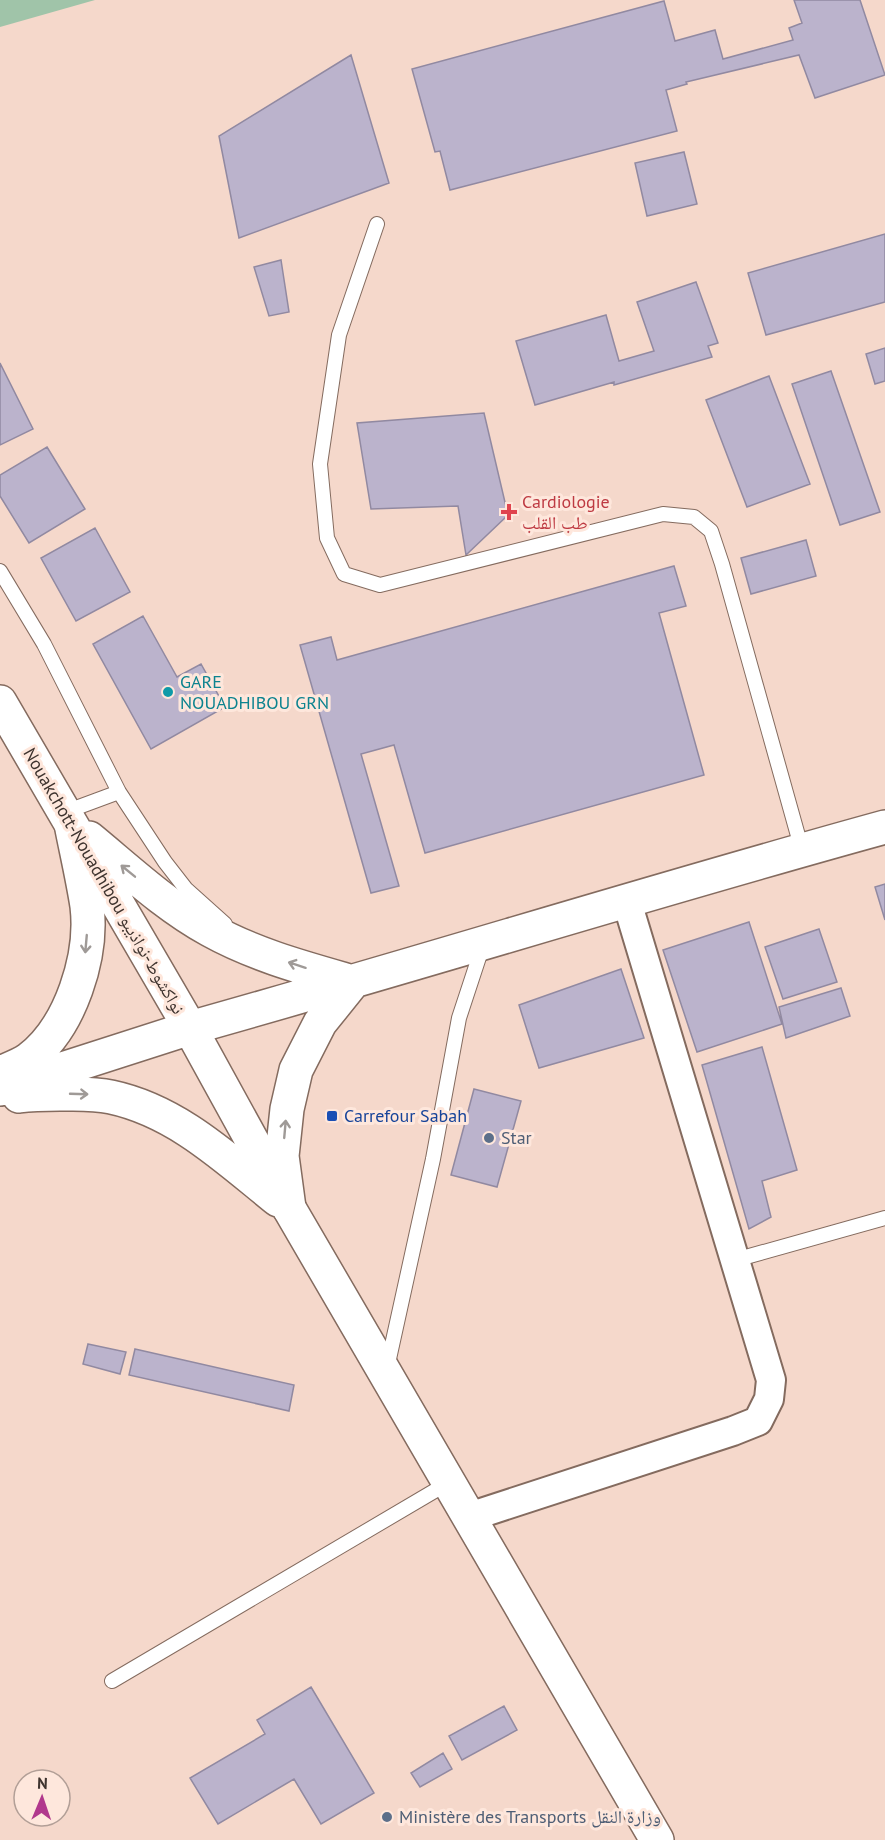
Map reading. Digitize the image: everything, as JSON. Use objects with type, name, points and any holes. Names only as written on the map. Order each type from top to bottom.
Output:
[{"type":"main road","name":"Nouakchott-Nouadhibou نواكشوط-نواذيبو","points":[[0,702],[190,1028],[289,1208],[657,1840]]},
{"type":"main road","points":[[68,818],[161,898],[209,930],[252,951],[353,982]]},
{"type":"main road","points":[[0,1073],[28,1059],[53,1034],[82,976],[87,943],[87,907],[68,818]]},
{"type":"main road","points":[[0,1089],[190,1028],[885,827]]},
{"type":"main road","points":[[289,1208],[282,1156],[286,1109],[296,1070],[320,1023],[353,982]]},
{"type":"main road","points":[[0,1099],[29,1094],[82,1094],[111,1097],[139,1106],[171,1119],[200,1138],[289,1208]]},
{"type":"street","points":[[469,1517],[734,1431],[758,1420],[769,1399],[771,1380],[627,902]]},
{"type":"lane","points":[[377,224],[339,336],[320,464],[327,538],[344,574],[380,585],[663,514],[694,517],[711,531],[722,564],[802,850]]},
{"type":"lane","points":[[0,571],[44,644],[119,792],[165,862],[186,889],[252,951]]},
{"type":"lane","points":[[68,818],[119,792]]},
{"type":"lane","points":[[386,1376],[433,1159],[459,1018],[485,942]]},
{"type":"lane","points":[[735,1260],[885,1218]]},
{"type":"lane","points":[[112,1681],[448,1483]]},
{"type":"green space","points":[[0,0],[95,0],[0,27]]},
{"type":"building","points":[[794,0],[860,0],[885,75],[815,98],[799,55],[686,82],[687,84],[666,90],[677,131],[450,190],[440,151],[435,152],[412,69],[664,1],[675,41],[715,30],[723,59],[793,40],[789,28],[802,23]]},
{"type":"building","points":[[351,55],[389,183],[239,238],[219,136]]},
{"type":"building","points":[[684,152],[697,204],[647,216],[635,163]]},
{"type":"building","points":[[885,234],[885,302],[766,335],[748,273]]},
{"type":"building","points":[[281,260],[289,312],[269,316],[254,267]]},
{"type":"building","points":[[696,282],[718,343],[708,346],[712,357],[535,405],[516,341],[606,315],[619,361],[654,351],[637,302]]},
{"type":"building","points":[[885,348],[885,381],[875,384],[866,354]]},
{"type":"building","points":[[0,363],[33,429],[0,445]]},
{"type":"building","points":[[831,371],[880,512],[840,525],[792,384]]},
{"type":"building","points":[[769,376],[810,484],[747,507],[706,400]]},
{"type":"building","points":[[484,413],[508,515],[466,555],[458,506],[371,509],[357,423]]},
{"type":"building","points":[[47,447],[85,509],[29,543],[0,496],[0,475]]},
{"type":"building","points":[[95,528],[130,592],[76,621],[41,558]]},
{"type":"building","points":[[806,540],[816,576],[751,594],[741,558]]},
{"type":"building","points":[[674,566],[686,606],[659,613],[704,775],[425,853],[394,745],[361,754],[399,886],[371,893],[300,645],[331,637],[337,660]]},
{"type":"building","name":"GARE NOUADHIBOU GRN","points":[[143,616],[177,677],[201,664],[225,707],[151,749],[93,644]]},
{"type":"building","points":[[885,884],[885,920],[875,887]]},
{"type":"building","points":[[749,922],[782,1024],[697,1052],[663,950]]},
{"type":"building","points":[[819,929],[837,982],[783,999],[765,947]]},
{"type":"building","points":[[621,969],[644,1038],[539,1068],[519,1005]]},
{"type":"building","points":[[841,988],[850,1016],[786,1038],[779,1007]]},
{"type":"building","points":[[762,1047],[797,1170],[762,1181],[771,1217],[749,1229],[702,1065]]},
{"type":"building","points":[[474,1089],[521,1101],[497,1187],[451,1175]]},
{"type":"building","points":[[88,1344],[126,1352],[120,1374],[83,1364]]},
{"type":"building","points":[[135,1349],[294,1385],[289,1411],[129,1375]]},
{"type":"building","points":[[311,1687],[374,1793],[321,1824],[294,1779],[218,1824],[190,1778],[265,1734],[257,1720]]},
{"type":"building","points":[[504,1706],[517,1730],[462,1760],[449,1736]]},
{"type":"building","points":[[443,1753],[452,1769],[420,1787],[411,1773]]},
{"type":"place","name":"Cardiologie طب القلب","points":[[509,512]]},
{"type":"place","name":"GARE NOUADHIBOU GRN","points":[[168,692]]},
{"type":"place","name":"Carrefour Sabah","points":[[332,1116]]},
{"type":"place","name":"Star","points":[[489,1138]]},
{"type":"place","name":"Ministère des Transports وزارة النقل","points":[[387,1817]]}]
